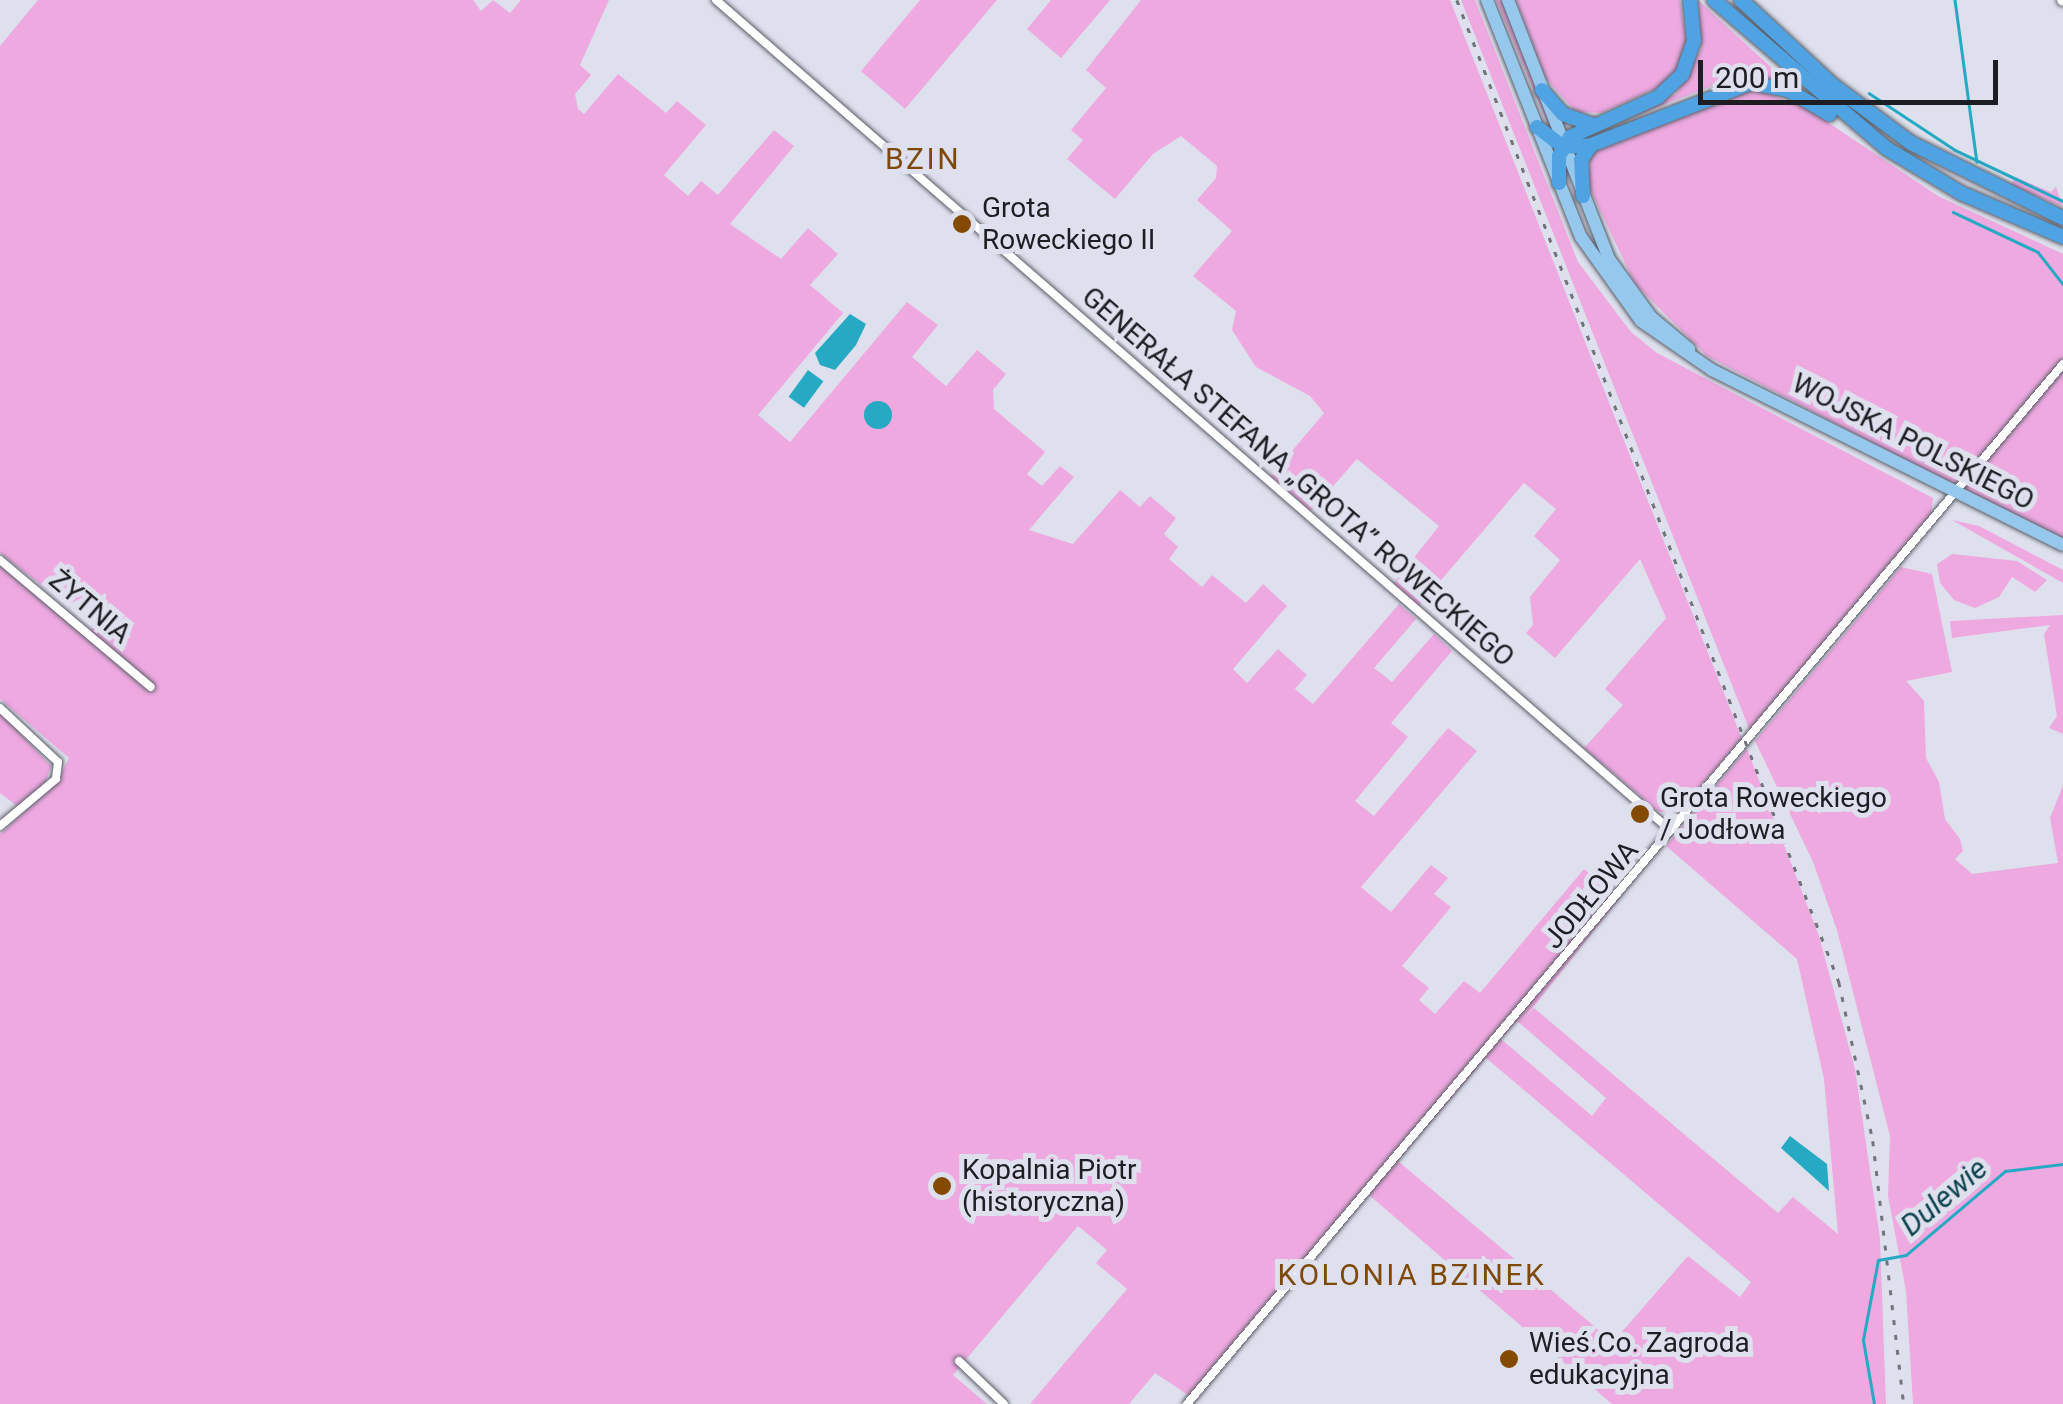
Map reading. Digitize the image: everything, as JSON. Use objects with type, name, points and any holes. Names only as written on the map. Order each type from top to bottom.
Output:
[{"type":"highway","points":[[1559,184],[1564,147],[1593,124],[1658,97],[1677,81],[1694,41],[1690,0]]},
{"type":"highway","points":[[1714,0],[1867,134]]},
{"type":"highway","points":[[1741,0],[1834,86],[1912,143],[2063,218]]},
{"type":"highway","points":[[1537,126],[1564,147],[1591,145],[1751,83],[1788,90],[1961,193],[2063,237]]},
{"type":"highway","points":[[1542,90],[1563,114],[1593,124]]},
{"type":"highway","points":[[1583,196],[1581,160],[1591,145]]},
{"type":"main road","name":"WOJSKA POLSKIEGO","points":[[1487,0],[1559,184],[1595,263],[1631,311],[1682,354],[2063,545]]},
{"type":"main road","name":"WOJSKA POLSKIEGO","points":[[1508,0],[1583,196],[1628,290],[1668,332],[1741,384]]},
{"type":"street","name":"GENERAŁA STEFANA „GROTA” ROWECKIEGO","points":[[716,0],[1670,830]]},
{"type":"street","name":"JODŁOWA","points":[[1187,1404],[2063,364]]},
{"type":"street","name":"ŻYTNIA","points":[[0,560],[151,687]]},
{"type":"street","points":[[0,708],[49,747],[56,772],[0,826]]},
{"type":"street","points":[[959,1361],[1004,1404]]},
{"type":"shaded area","points":[[38,0],[473,0],[481,11],[493,0],[510,13],[521,0],[609,0],[580,65],[591,75],[575,94],[578,109],[584,114],[618,74],[666,113],[677,101],[706,125],[664,175],[688,196],[701,181],[718,195],[774,130],[794,146],[730,224],[781,259],[808,228],[838,254],[810,285],[843,313],[758,415],[790,442],[907,302],[938,325],[912,357],[946,386],[977,350],[1006,374],[993,390],[994,409],[1045,452],[1027,474],[1042,486],[1060,466],[1074,477],[1029,530],[1073,544],[1120,490],[1140,507],[1150,496],[1176,518],[1164,534],[1178,547],[1169,559],[1202,587],[1212,575],[1246,603],[1263,584],[1287,606],[1233,669],[1247,683],[1278,649],[1307,675],[1295,689],[1313,704],[1399,604],[1416,619],[1374,668],[1392,682],[1434,634],[1452,651],[1391,723],[1408,737],[1355,801],[1374,816],[1448,728],[1477,751],[1361,887],[1391,912],[1431,865],[1448,878],[1434,894],[1451,907],[1402,966],[1429,988],[1419,1000],[1435,1014],[1464,981],[1480,993],[1584,869],[1620,898],[1523,1020],[1534,1008],[1778,1213],[1793,1197],[1838,1234],[1824,1079],[1797,959],[1666,846],[1747,749],[1819,936],[1855,1069],[1880,1238],[1886,1404],[1612,1404],[1369,1195],[1194,1399],[1155,1373],[1129,1404],[1030,1404],[1127,1289],[1096,1263],[1107,1250],[1078,1226],[953,1375],[987,1404],[0,1404],[0,834],[56,784],[69,758],[0,699],[0,563],[145,688],[150,683],[90,633],[99,611],[88,595],[67,605],[0,553],[0,46]],"holes":[[[1517,1021],[1606,1098],[1592,1116],[1501,1039]],[[1486,1058],[1751,1282],[1740,1297],[1688,1256],[1613,1342],[1398,1161]]]},
{"type":"shaded area","points":[[920,0],[997,0],[905,109],[861,71]]},
{"type":"shaded area","points":[[1051,0],[1110,0],[1061,58],[1027,29]]},
{"type":"shaded area","points":[[1141,0],[1450,0],[1742,739],[1679,811],[1659,812],[1584,748],[1623,705],[1605,689],[1666,618],[1640,559],[1555,658],[1526,633],[1533,625],[1530,597],[1560,560],[1534,536],[1556,509],[1524,483],[1419,606],[1393,584],[1439,526],[1357,459],[1311,511],[1271,476],[1324,413],[1310,396],[1256,367],[1232,330],[1236,311],[1193,276],[1232,231],[1197,200],[1216,178],[1217,166],[1181,136],[1153,154],[1115,199],[1067,159],[1083,140],[1071,130],[1106,88],[1086,70]]},
{"type":"shaded area","points":[[1461,0],[1475,0],[1578,262],[1631,332],[1657,353],[1933,498],[1931,514],[1750,731]]},
{"type":"shaded area","points":[[1496,0],[1502,0],[1554,134],[1551,132]]},
{"type":"shaded area","points":[[1516,0],[1680,0],[1687,44],[1680,70],[1668,83],[1601,113],[1576,112],[1546,79]]},
{"type":"shaded area","points":[[1698,0],[1788,83],[1730,79],[1575,139],[1676,94],[1701,49]]},
{"type":"shaded area","points":[[1755,89],[1805,107],[1938,196],[2063,254],[2063,543],[1707,356],[1635,284],[1588,185],[1591,153]]},
{"type":"shaded area","points":[[2015,177],[2051,192],[2056,187],[2063,207],[2011,185]]},
{"type":"shaded area","points":[[1952,520],[1979,526],[2063,570],[2063,583]]},
{"type":"shaded area","points":[[1952,554],[2017,561],[2047,580],[2035,592],[2012,577],[1999,597],[1975,608],[1954,600],[1940,583],[1937,564]]},
{"type":"shaded area","points":[[1901,567],[1932,574],[1952,672],[1906,681],[1924,701],[1926,758],[1939,782],[1945,819],[1960,839],[1963,851],[1955,859],[1972,874],[2058,863],[2050,818],[2063,785],[2063,1404],[1913,1404],[1906,1291],[1888,1196],[1890,1136],[1837,930],[1813,862],[1755,741]]},
{"type":"shaded area","points":[[2063,615],[2063,734],[2049,728],[2057,716],[2044,634],[2050,625],[1952,638],[1950,621]]},
{"type":"shaded area","points":[[0,712],[51,766],[45,784],[18,807],[0,793]]},
{"type":"water","points":[[850,314],[866,324],[856,345],[835,370],[820,365],[815,353]]},
{"type":"water","points":[[808,370],[823,381],[804,408],[789,397]]},
{"type":"water","points":[[878,401],[888,405],[892,415],[888,425],[878,429],[868,425],[864,415],[868,405]]},
{"type":"water","points":[[1790,1136],[1827,1164],[1829,1191],[1781,1148]]},
{"type":"waterway","name":"Dulewie","points":[[1955,0],[1977,162]]},
{"type":"waterway","points":[[1869,93],[1955,150],[2063,201]]},
{"type":"waterway","name":"Dulewie","points":[[1953,212],[2038,252],[2063,284]]},
{"type":"waterway","name":"Dulewie","points":[[1874,1404],[1863,1340],[1878,1260],[1906,1255],[2005,1171],[2063,1164]]},
{"type":"railway","points":[[1457,0],[1839,982],[1873,1141],[1904,1404]]},
{"type":"place","name":"Grota Roweckiego II","points":[[962,224]]},
{"type":"place","name":"Grota Roweckiego / Jodłowa","points":[[1640,814]]},
{"type":"place","name":"Kopalnia Piotr (historyczna)","points":[[942,1186]]},
{"type":"place","name":"Wieś.Co. Zagroda edukacyjna","points":[[1509,1359]]},
{"type":"district","name":"BZIN","points":[[923,159]]},
{"type":"district","name":"KOLONIA BZINEK","points":[[1412,1275]]}]
